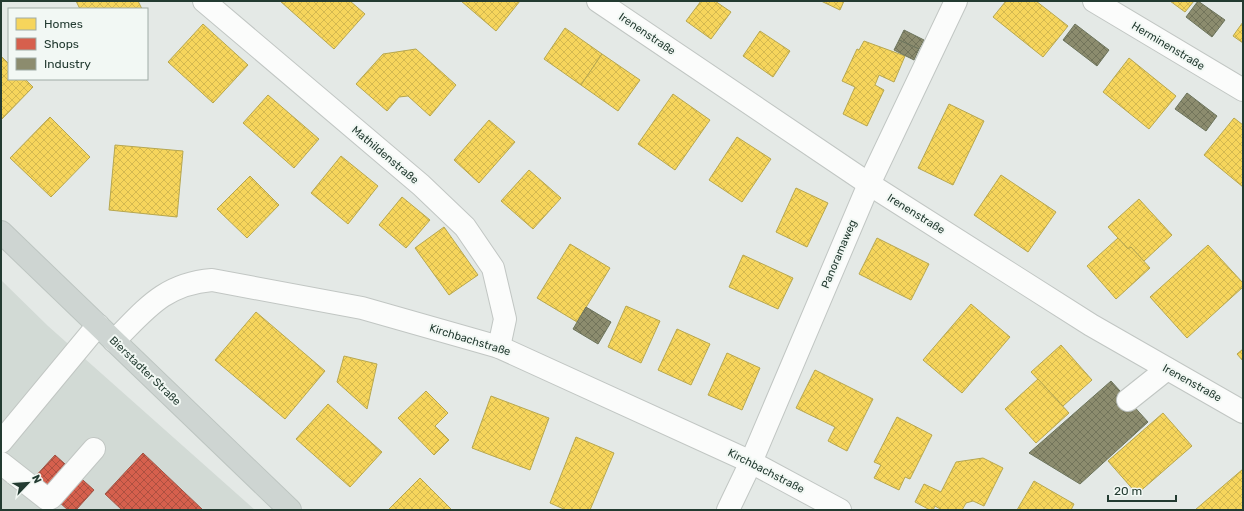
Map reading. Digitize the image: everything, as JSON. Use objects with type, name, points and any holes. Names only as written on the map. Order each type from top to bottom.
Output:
[{"type":"main road","name":"Bierstadter Straße","points":[[1,232],[290,510]]},
{"type":"street","name":"Mathildenstraße","points":[[204,1],[421,185],[465,227],[493,268],[505,319],[499,347]]},
{"type":"street","name":"Irenenstraße","points":[[598,1],[869,184],[1091,325],[1167,370],[1243,412]]},
{"type":"street","name":"Panoramaweg","points":[[728,510],[751,462],[869,184],[956,1]]},
{"type":"street","name":"Herminenstraße","points":[[1094,1],[1243,90]]},
{"type":"street","name":"Kirchbachstraße","points":[[114,341],[145,310],[165,293],[178,286],[195,281],[212,280],[362,308],[499,347],[751,462],[840,510]]},
{"type":"street","points":[[1,442],[98,325]]},
{"type":"street","points":[[1128,400],[1167,370]]},
{"type":"street","points":[[1,463],[47,499],[51,498],[94,449]]},
{"type":"shaded area","points":[[1,280],[48,326],[255,510],[1,510]]},
{"type":"building: Homes","points":[[76,1],[138,1],[142,8],[80,8]]},
{"type":"building: Homes","points":[[280,1],[350,1],[365,14],[334,49]]},
{"type":"building: Homes","points":[[461,1],[520,1],[496,31]]},
{"type":"building: Homes","points":[[701,1],[715,1],[731,12],[711,39],[686,21]]},
{"type":"building: Homes","points":[[821,1],[844,1],[840,10]]},
{"type":"building: Homes","points":[[1006,1],[1036,1],[1068,26],[1043,57],[993,17]]},
{"type":"building: Homes","points":[[1170,1],[1194,1],[1185,12]]},
{"type":"building: Homes","points":[[1243,22],[1243,43],[1233,36]]},
{"type":"building: Homes","points":[[203,24],[248,65],[213,103],[168,62]]},
{"type":"building: Homes","points":[[565,28],[602,54],[581,85],[544,59]]},
{"type":"building: Homes","points":[[760,31],[790,51],[773,77],[743,56]]},
{"type":"building: Homes","points":[[864,41],[905,56],[894,82],[879,75],[875,85],[884,90],[867,126],[843,114],[855,87],[842,81],[857,49],[859,50]]},
{"type":"building: Homes","points":[[416,49],[456,85],[430,116],[408,96],[399,97],[387,111],[356,84],[383,54]]},
{"type":"building: Homes","points":[[602,54],[640,80],[618,111],[581,85]]},
{"type":"building: Homes","points":[[1,56],[8,63],[8,80],[26,80],[33,87],[1,120]]},
{"type":"building: Homes","points":[[1129,58],[1176,96],[1149,129],[1103,92]]},
{"type":"building: Homes","points":[[673,94],[710,120],[675,170],[638,144]]},
{"type":"building: Homes","points":[[268,95],[319,139],[294,168],[243,123]]},
{"type":"building: Homes","points":[[949,104],[984,121],[953,185],[918,168]]},
{"type":"building: Homes","points":[[50,117],[90,157],[51,197],[10,158]]},
{"type":"building: Homes","points":[[1234,118],[1243,125],[1243,187],[1204,155]]},
{"type":"building: Homes","points":[[489,120],[515,142],[479,183],[454,160]]},
{"type":"building: Homes","points":[[737,137],[771,159],[742,202],[709,180]]},
{"type":"building: Homes","points":[[115,145],[183,151],[177,217],[109,210]]},
{"type":"building: Homes","points":[[341,156],[378,186],[348,224],[311,193]]},
{"type":"building: Homes","points":[[529,170],[561,198],[533,229],[501,201]]},
{"type":"building: Homes","points":[[1001,175],[1056,212],[1028,252],[974,215]]},
{"type":"building: Homes","points":[[250,176],[279,205],[247,238],[217,209]]},
{"type":"building: Homes","points":[[796,188],[828,203],[807,247],[776,232]]},
{"type":"building: Homes","points":[[402,197],[430,220],[406,248],[379,225]]},
{"type":"building: Homes","points":[[1139,199],[1172,235],[1144,261],[1131,247],[1128,249],[1108,227]]},
{"type":"building: Homes","points":[[444,227],[478,275],[449,295],[415,248]]},
{"type":"building: Homes","points":[[877,238],[929,264],[911,300],[859,274]]},
{"type":"building: Homes","points":[[1118,238],[1128,249],[1131,247],[1150,268],[1116,299],[1087,266]]},
{"type":"building: Homes","points":[[570,244],[610,268],[577,322],[537,298]]},
{"type":"building: Homes","points":[[1208,245],[1243,283],[1243,287],[1187,338],[1150,297]]},
{"type":"building: Homes","points":[[743,255],[793,278],[778,309],[729,287]]},
{"type":"building: Homes","points":[[971,304],[1010,337],[962,393],[923,360]]},
{"type":"building: Homes","points":[[626,306],[660,321],[641,363],[608,347]]},
{"type":"building: Homes","points":[[256,312],[325,371],[285,419],[215,360]]},
{"type":"building: Homes","points":[[677,329],[710,344],[691,385],[658,370]]},
{"type":"building: Homes","points":[[1061,345],[1092,380],[1063,406],[1031,372]]},
{"type":"building: Homes","points":[[1243,349],[1243,361],[1237,354]]},
{"type":"building: Homes","points":[[727,353],[760,368],[742,410],[708,395]]},
{"type":"building: Homes","points":[[344,356],[377,364],[367,409],[337,382]]},
{"type":"building: Homes","points":[[815,370],[873,399],[847,451],[828,441],[835,427],[796,408]]},
{"type":"building: Homes","points":[[1038,379],[1069,413],[1036,443],[1005,409]]},
{"type":"building: Homes","points":[[426,391],[448,413],[435,426],[449,440],[434,455],[398,418]]},
{"type":"building: Homes","points":[[491,396],[549,418],[530,470],[472,448]]},
{"type":"building: Homes","points":[[328,404],[382,452],[350,487],[296,439]]},
{"type":"building: Homes","points":[[1163,413],[1192,446],[1137,494],[1108,461]]},
{"type":"building: Homes","points":[[897,417],[932,435],[910,479],[905,477],[899,490],[874,478],[881,465],[874,462]]},
{"type":"building: Homes","points":[[576,437],[614,453],[590,510],[566,510],[550,503]]},
{"type":"building: Homes","points":[[983,458],[1003,468],[984,506],[973,501],[966,503],[962,510],[942,510],[935,506],[933,510],[930,510],[915,502],[924,484],[941,492],[956,462]]},
{"type":"building: Homes","points":[[1243,469],[1243,510],[1195,510]]},
{"type":"building: Homes","points":[[420,478],[452,510],[388,510]]},
{"type":"building: Homes","points":[[1034,481],[1074,504],[1071,510],[1017,510]]},
{"type":"building: Shops","points":[[143,453],[203,510],[122,510],[105,494]]},
{"type":"building: Shops","points":[[55,455],[94,490],[76,510],[68,510],[33,479]]},
{"type":"building: Industry","points":[[1198,1],[1225,20],[1212,37],[1186,17]]},
{"type":"building: Industry","points":[[1075,24],[1109,50],[1097,66],[1063,40]]},
{"type":"building: Industry","points":[[904,30],[924,40],[919,49],[899,40]]},
{"type":"building: Industry","points":[[899,40],[919,49],[914,60],[894,50]]},
{"type":"building: Industry","points":[[1187,93],[1217,116],[1206,131],[1175,109]]},
{"type":"building: Industry","points":[[586,307],[611,322],[598,344],[573,329]]},
{"type":"building: Industry","points":[[1111,381],[1148,422],[1080,484],[1029,453]]}]
